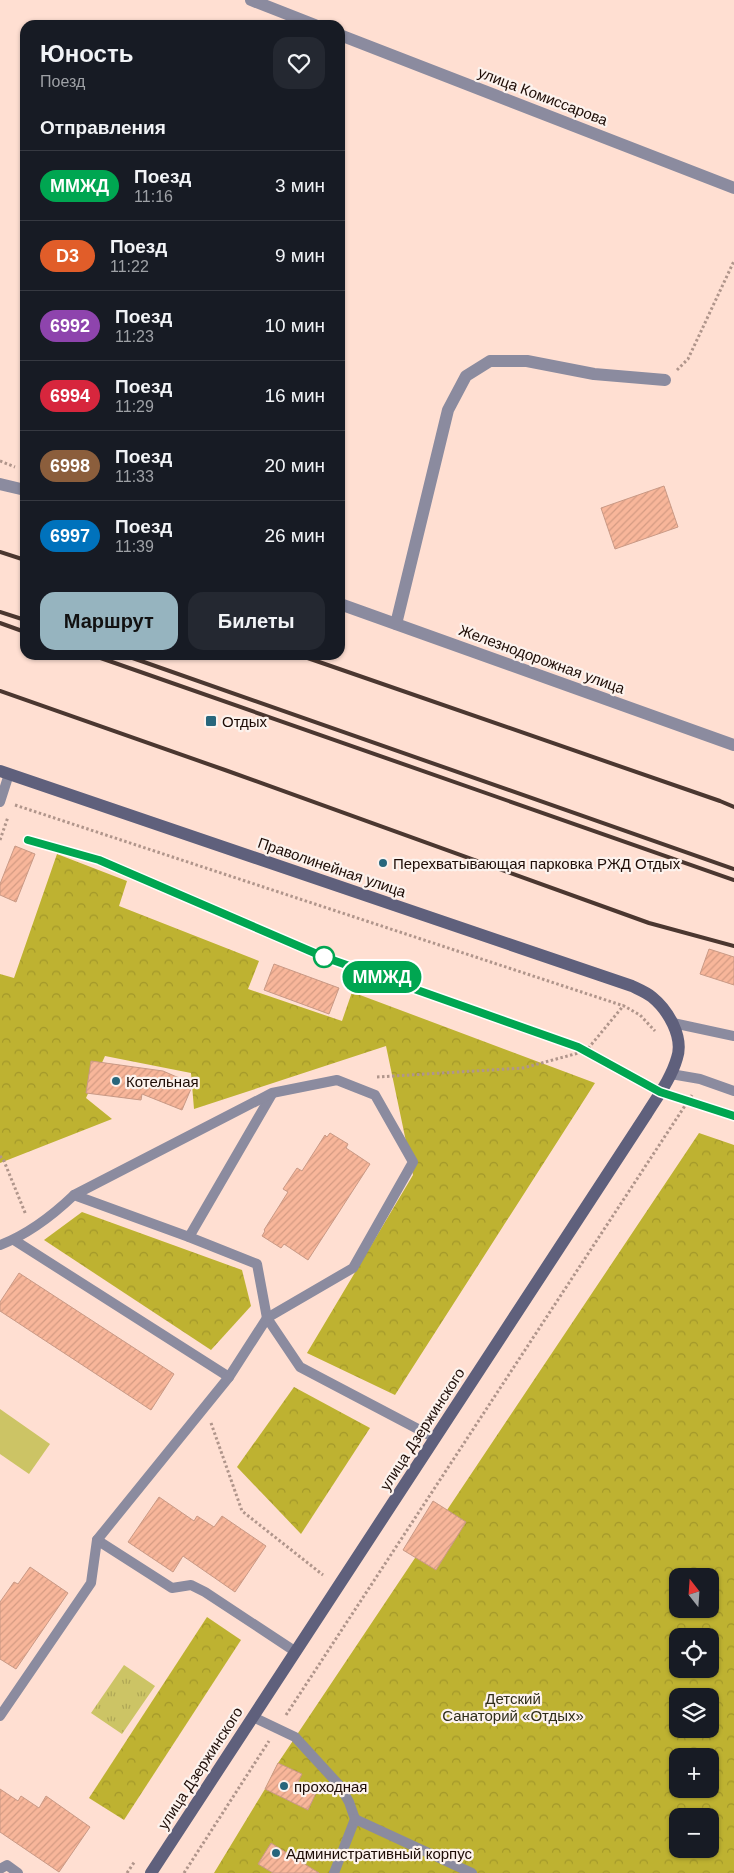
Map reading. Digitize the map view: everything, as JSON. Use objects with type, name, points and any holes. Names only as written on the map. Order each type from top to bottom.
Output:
[{"type":"main road","name":"Праволинейная улица","points":[[5,773],[632,986],[652,997]]},
{"type":"main road","name":"улица Дзержинского","points":[[151,1873],[671,1074],[678,1056],[677,1036],[673,1023],[652,997]]},
{"type":"street","points":[[251,0],[302,20]]},
{"type":"street","name":"улица Комиссарова","points":[[345,37],[734,188]]},
{"type":"street","points":[[396,624],[448,410],[466,376],[490,361],[527,361],[594,374],[665,380]]},
{"type":"street","points":[[0,484],[20,489]]},
{"type":"street","name":"Железнодорожная улица","points":[[345,606],[734,745]]},
{"type":"lane","points":[[0,802],[5,773]]},
{"type":"lane","points":[[673,1023],[734,1036]]},
{"type":"lane","points":[[671,1074],[700,1079],[734,1090]]},
{"type":"lane","points":[[0,1245],[14,1240],[51,1217],[74,1195],[272,1094],[337,1080],[375,1095],[413,1162],[353,1268],[267,1318],[229,1377],[97,1540],[91,1583],[0,1716]]},
{"type":"lane","points":[[189,1237],[272,1094]]},
{"type":"lane","points":[[74,1195],[257,1264],[267,1318],[300,1367],[435,1438]]},
{"type":"lane","points":[[14,1240],[229,1377]]},
{"type":"lane","points":[[97,1540],[172,1588],[191,1585],[205,1592],[296,1652]]},
{"type":"lane","points":[[254,1717],[295,1737],[340,1786],[349,1802],[354,1819],[334,1873]]},
{"type":"lane","points":[[354,1819],[472,1873]]},
{"type":"lane","points":[[0,1869],[7,1865],[18,1873]]},
{"type":"path","points":[[665,380],[688,359],[734,261]]},
{"type":"path","points":[[0,461],[17,468]]},
{"type":"path","points":[[376,1077],[523,1068],[586,1052],[624,1006],[632,986]]},
{"type":"path","points":[[184,1873],[696,1089]]},
{"type":"path","points":[[0,1156],[4,1161],[32,1229]]},
{"type":"path","points":[[206,1406],[242,1511],[323,1575]]},
{"type":"green space","points":[[57,854],[127,881],[119,906],[259,961],[248,989],[342,1021],[352,992],[595,1083],[395,1395],[307,1353],[413,1175],[386,1046],[194,1109],[191,1073],[105,1056],[86,1098],[112,1119],[0,1163],[0,974],[14,978]]},
{"type":"green space","name":"Детский Санаторий «Отдых»","points":[[699,1133],[734,1145],[734,1873],[214,1873],[265,1789],[278,1763]]},
{"type":"green space","points":[[82,1212],[242,1270],[251,1306],[211,1350],[44,1240]]},
{"type":"green space","points":[[294,1387],[370,1428],[301,1534],[237,1467]]},
{"type":"green space","points":[[0,1409],[50,1444],[29,1474],[0,1454]]},
{"type":"green space","points":[[207,1617],[241,1640],[124,1820],[89,1798]]},
{"type":"green space","points":[[124,1665],[155,1686],[122,1734],[91,1713]]},
{"type":"building","points":[[664,486],[678,527],[615,549],[601,508]]},
{"type":"building","points":[[15,846],[35,854],[16,902],[0,895],[0,884]]},
{"type":"building","points":[[709,949],[734,957],[734,985],[700,974]]},
{"type":"building","points":[[274,964],[339,988],[329,1014],[264,990]]},
{"type":"building","points":[[91,1061],[163,1071],[193,1084],[182,1110],[142,1094],[141,1100],[86,1093]]},
{"type":"building","points":[[330,1133],[348,1144],[346,1148],[370,1164],[308,1260],[284,1244],[281,1248],[262,1236],[288,1192],[283,1189],[297,1168],[302,1171],[325,1135],[327,1137]]},
{"type":"building","points":[[19,1273],[174,1374],[151,1410],[0,1311],[0,1302]]},
{"type":"building","points":[[159,1497],[194,1521],[197,1516],[214,1527],[222,1516],[266,1546],[235,1592],[183,1556],[173,1572],[128,1542]]},
{"type":"building","points":[[433,1501],[466,1522],[436,1570],[403,1550]]},
{"type":"building","points":[[30,1567],[68,1593],[16,1669],[0,1659],[0,1602],[14,1582],[18,1584]]},
{"type":"building","name":"проходная","points":[[278,1763],[302,1774],[297,1784],[316,1793],[308,1810],[265,1789]]},
{"type":"building","points":[[0,1789],[18,1801],[21,1796],[39,1808],[46,1796],[90,1827],[59,1872],[0,1832]]},
{"type":"building","name":"Административный корпус","points":[[271,1843],[319,1873],[273,1873],[258,1864]]},
{"type":"railway","points":[[0,552],[20,558]]},
{"type":"railway","points":[[0,612],[20,618]]},
{"type":"railway","points":[[0,623],[20,630]]},
{"type":"railway","points":[[106,660],[734,880]]},
{"type":"railway","points":[[138,660],[734,869]]},
{"type":"railway","points":[[313,660],[734,807]]},
{"type":"railway","points":[[0,691],[649,923],[734,946]]},
{"type":"railway","points":[[28,840],[99,860],[324,957],[578,1047],[660,1092],[734,1116]]},
{"type":"train","name":"ММЖД","points":[[28,840],[99,860],[324,957],[578,1047],[660,1092],[734,1116]]},
{"type":"place","name":"Отдых","points":[[211,721]]},
{"type":"place","name":"Перехватывающая парковка РЖД Отдых","points":[[383,863]]},
{"type":"place","name":"Котельная","points":[[116,1081]]},
{"type":"place","name":"проходная","points":[[284,1786]]},
{"type":"place","name":"Административный корпус","points":[[276,1853]]}]
